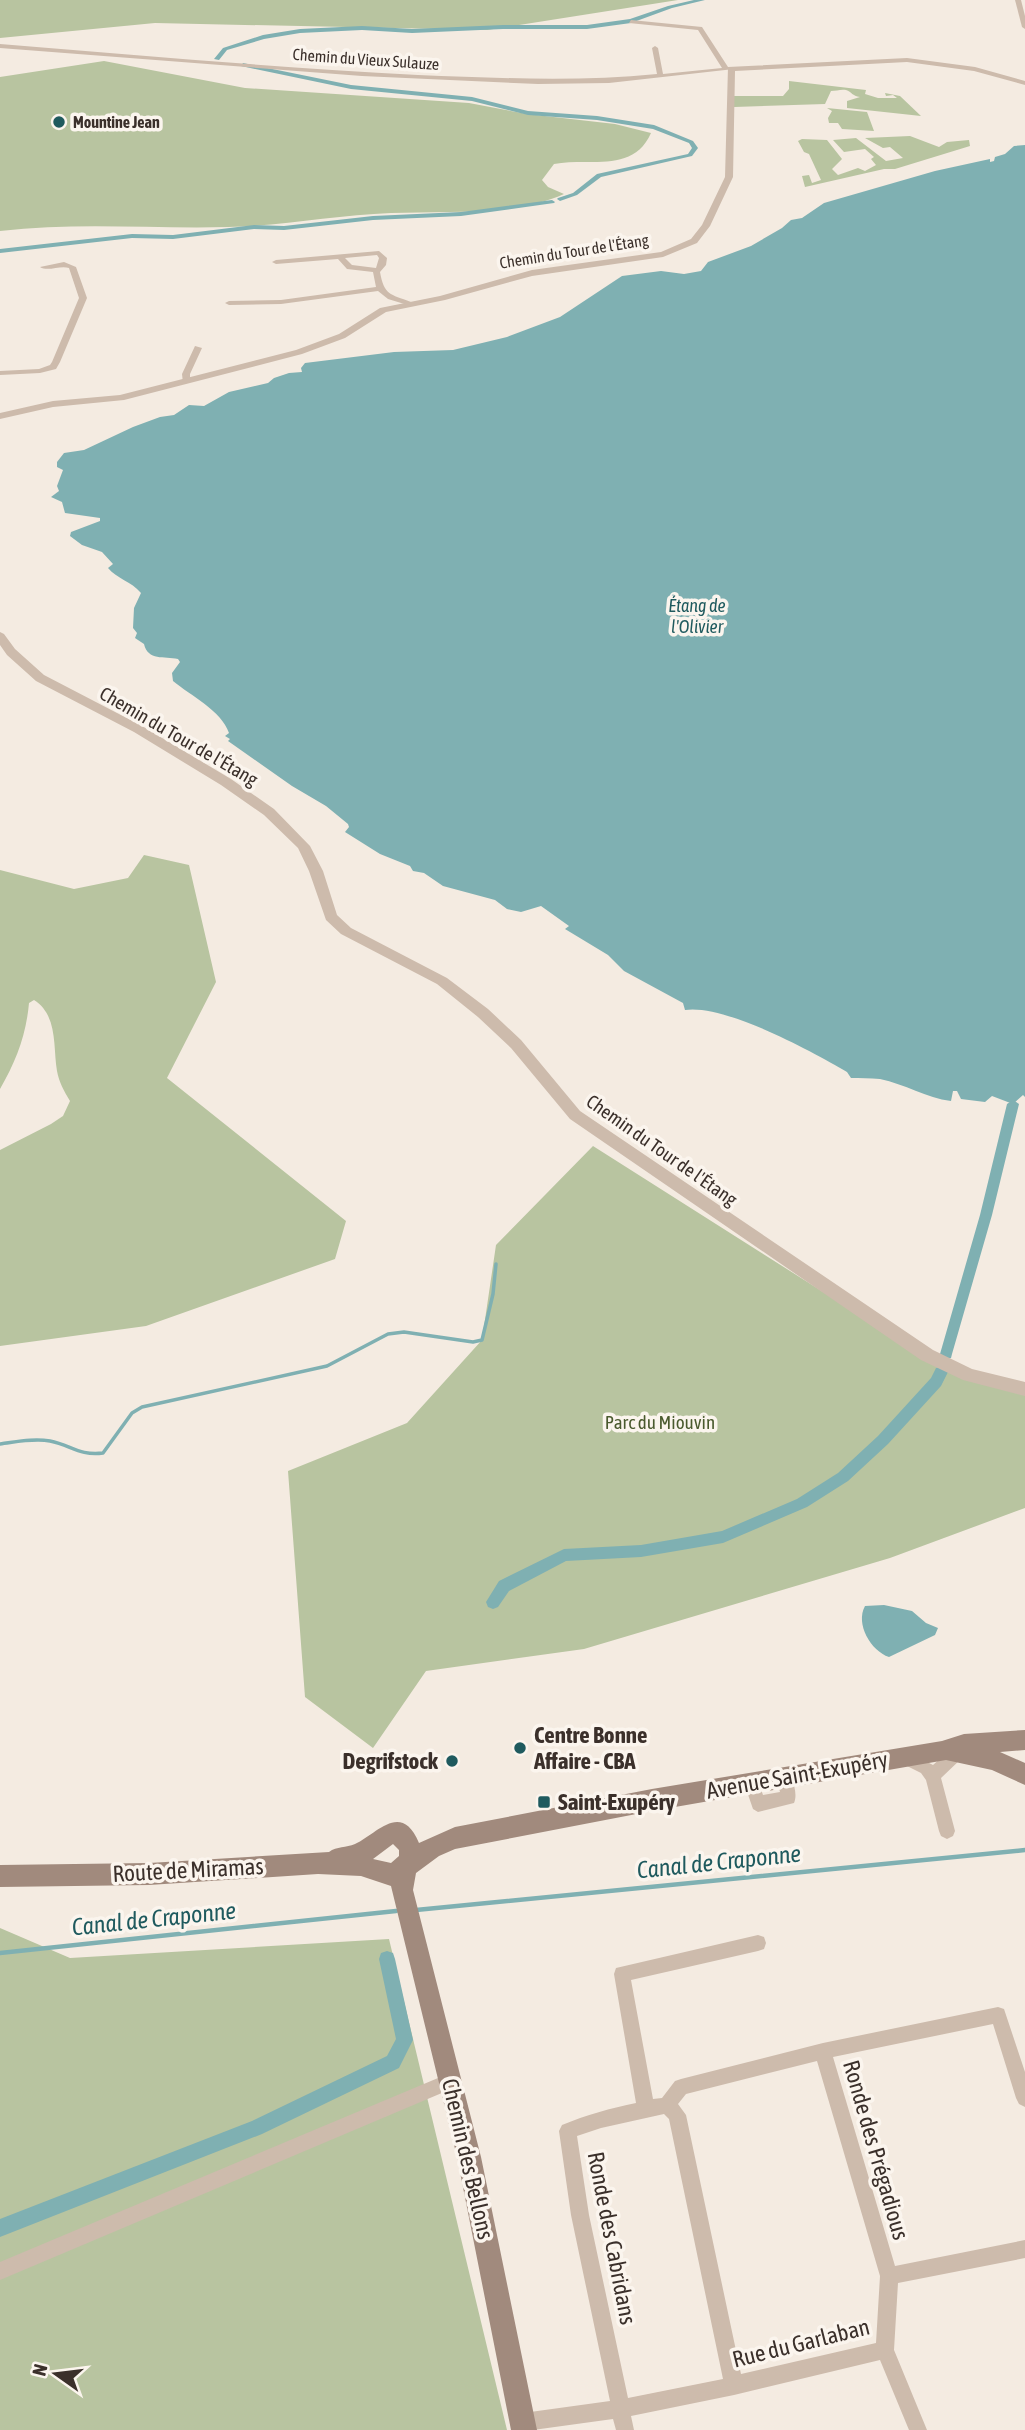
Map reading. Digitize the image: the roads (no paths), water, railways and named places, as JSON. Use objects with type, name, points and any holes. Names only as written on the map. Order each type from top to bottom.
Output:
[{"type":"main road","name":"Avenue Saint-Exupéry","points":[[950,1752],[964,1744],[1025,1740]]},
{"type":"main road","name":"Avenue Saint-Exupéry","points":[[396,1873],[455,1838],[784,1777],[903,1758],[950,1752],[994,1760],[1025,1774]]},
{"type":"main road","points":[[318,1863],[361,1853],[390,1834],[402,1838],[455,1838]]},
{"type":"main road","points":[[373,1844],[370,1857],[396,1873],[410,1848],[402,1838]]},
{"type":"main road","name":"Route de Miramas","points":[[0,1876],[137,1874],[318,1863],[361,1865],[396,1873]]},
{"type":"main road","name":"Chemin des Bellons","points":[[396,1873],[469,2157],[524,2426]]},
{"type":"street","points":[[1018,0],[1025,27]]},
{"type":"street","points":[[631,22],[700,28],[728,69],[899,60],[975,69],[1025,83]]},
{"type":"street","name":"Chemin du Vieux Sulauze","points":[[0,46],[362,74],[479,79],[584,82],[728,69]]},
{"type":"street","points":[[655,48],[660,76]]},
{"type":"street","name":"Chemin du Tour de l'Étang","points":[[0,416],[53,404],[120,398],[323,345],[383,310],[442,298],[532,274],[663,254],[694,241],[706,226],[729,177],[728,69]]},
{"type":"street","points":[[276,262],[379,253],[383,258],[382,265],[376,270],[350,267],[341,258]]},
{"type":"street","points":[[0,373],[40,371],[52,367],[69,328],[78,318],[83,300],[72,267],[64,264],[44,267]]},
{"type":"street","points":[[376,270],[381,288],[388,299],[408,304]]},
{"type":"street","points":[[229,303],[281,302],[381,288]]},
{"type":"street","points":[[186,381],[186,374],[198,348]]},
{"type":"street","name":"Chemin du Tour de l'Étang","points":[[0,636],[5,649],[40,678],[138,729],[226,782],[269,812],[303,846],[316,871],[331,917],[346,931],[442,981],[483,1013],[516,1044],[575,1115],[589,1126],[926,1355],[969,1375],[1025,1389]]},
{"type":"street","points":[[933,1776],[950,1752]]},
{"type":"street","points":[[903,1758],[914,1760],[933,1776],[947,1831]]},
{"type":"street","points":[[646,2109],[622,1973],[758,1943]]},
{"type":"street","name":"Ronde des Prégadious","points":[[890,2276],[823,2051],[998,2015],[1025,2098]]},
{"type":"street","points":[[734,2386],[677,2115],[667,2105],[681,2087],[823,2051]]},
{"type":"street","points":[[0,2271],[450,2081]]},
{"type":"street","name":"Ronde des Cabridans","points":[[621,2409],[580,2215],[568,2131],[601,2119],[667,2105]]},
{"type":"street","points":[[890,2276],[1025,2249]]},
{"type":"street","name":"Rue du Garlaban","points":[[524,2426],[734,2386],[885,2350],[890,2276]]},
{"type":"street","points":[[885,2350],[918,2430]]},
{"type":"street","points":[[621,2409],[625,2430]]},
{"type":"water","name":"Étang de l'Olivier","points":[[1025,145],[1025,1097],[1023,1095],[1013,1104],[992,1096],[985,1102],[961,1099],[957,1091],[953,1091],[951,1101],[880,1079],[851,1078],[847,1072],[831,1063],[744,1021],[702,1010],[685,1010],[683,1003],[624,971],[608,955],[565,929],[569,926],[541,906],[521,912],[507,909],[495,900],[443,886],[424,873],[413,871],[410,866],[380,854],[345,832],[348,824],[326,806],[292,786],[228,741],[230,739],[225,736],[229,733],[219,717],[173,681],[172,673],[180,662],[178,659],[157,657],[149,653],[144,644],[135,638],[137,633],[133,628],[134,608],[141,593],[108,568],[113,564],[102,552],[82,545],[70,536],[71,532],[100,521],[100,518],[65,513],[62,502],[51,497],[59,491],[57,486],[63,470],[57,467],[57,462],[64,453],[84,450],[133,427],[174,415],[189,405],[204,406],[229,392],[268,383],[289,373],[302,372],[301,368],[305,363],[394,352],[453,350],[507,337],[560,317],[622,276],[661,271],[684,274],[701,271],[708,262],[751,246],[791,220],[802,218],[824,203],[935,171],[990,159],[990,162],[994,161],[995,157],[1005,154],[1014,146]]},
{"type":"water","points":[[884,1605],[912,1611],[926,1623],[938,1628],[935,1635],[889,1657],[882,1654],[866,1636],[862,1613],[865,1606]]},
{"type":"waterway","points":[[217,59],[225,49],[263,37],[300,31],[362,28],[412,31],[587,27],[631,21],[670,7],[702,0]]},
{"type":"waterway","points":[[243,65],[351,87],[472,99],[528,113],[597,118],[654,127],[691,142],[695,148],[690,155],[599,175],[575,194],[560,199]]},
{"type":"waterway","points":[[0,251],[132,236],[173,237],[254,227],[284,228],[373,218],[461,214],[552,202]]},
{"type":"waterway","points":[[946,1354],[986,1215],[1013,1104]]},
{"type":"waterway","points":[[0,1444],[44,1440],[88,1453],[103,1453],[132,1413],[142,1407],[327,1366],[388,1334],[404,1332],[473,1342],[482,1340],[493,1294],[496,1264]]},
{"type":"waterway","points":[[493,1602],[504,1586],[564,1555],[641,1551],[723,1537],[802,1503],[843,1477],[883,1440],[936,1382],[941,1372]]},
{"type":"waterway","name":"Canal de Craponne","points":[[416,1910],[1025,1850]]},
{"type":"waterway","name":"Canal de Craponne","points":[[0,1953],[396,1911]]},
{"type":"waterway","points":[[0,2228],[256,2128],[393,2062],[405,2040],[387,1959]]},
{"type":"place","name":"Mountine Jean","points":[[59,122]]},
{"type":"place","name":"Centre Bonne Affaire - CBA","points":[[520,1748]]},
{"type":"place","name":"Degrifstock","points":[[452,1761]]},
{"type":"place","name":"Saint-Exupéry","points":[[544,1802]]},
{"type":"park label","name":"Parc du Miouvin","points":[[660,1422]]}]
